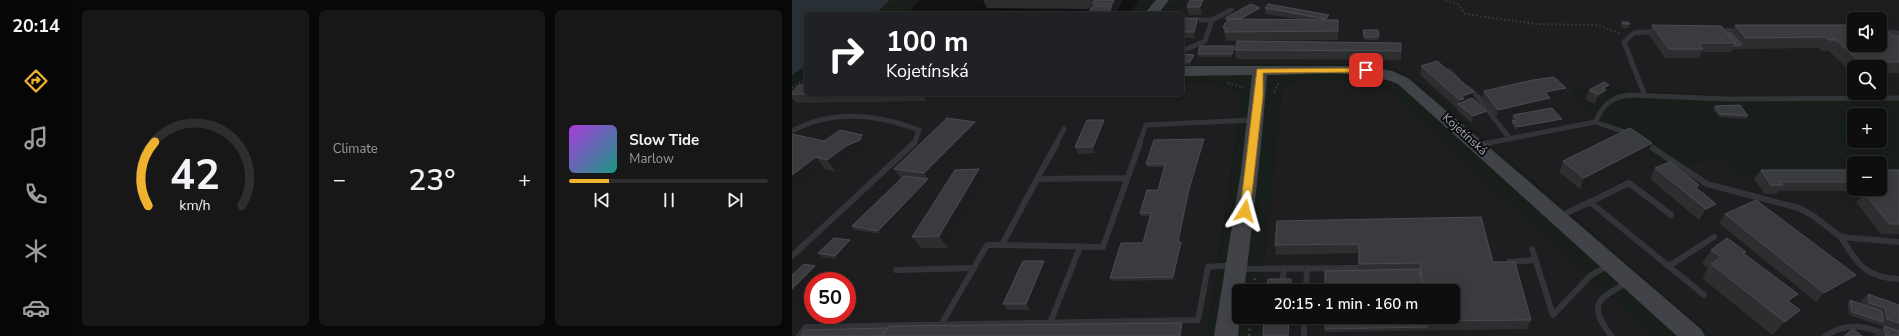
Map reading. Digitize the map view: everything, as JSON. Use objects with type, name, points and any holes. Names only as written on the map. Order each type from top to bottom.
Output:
[{"type":"main road","points":[[1153,12],[1163,0]]},
{"type":"main road","name":"Kojetínská","points":[[1184,71],[1366,70],[1387,74],[1403,81],[1413,88],[1693,336]]},
{"type":"main road","points":[[1226,336],[1247,198],[1260,71]]},
{"type":"lane","points":[[1184,20],[1212,20],[1231,10]]},
{"type":"lane","points":[[1184,49],[1205,41],[1212,20]]},
{"type":"lane","points":[[1645,96],[1624,42],[1627,37],[1640,32],[1663,31]]},
{"type":"lane","points":[[1711,31],[1742,31]]},
{"type":"lane","points":[[1887,32],[1899,33]]},
{"type":"lane","points":[[1449,71],[1478,97],[1510,139]]},
{"type":"lane","points":[[1595,122],[1602,106],[1615,96],[1630,95],[1726,99],[1899,98]]},
{"type":"lane","points":[[792,132],[813,121],[828,117],[874,118],[901,122],[919,130],[914,144],[792,256]]},
{"type":"lane","points":[[941,325],[987,245],[1103,247],[1146,125],[1256,120]]},
{"type":"lane","points":[[1477,145],[1595,122],[1634,135],[1707,184],[1799,208],[1812,215],[1841,238],[1861,268],[1869,274],[1881,279],[1899,279]]},
{"type":"lane","points":[[1002,245],[1064,129]]},
{"type":"lane","points":[[1037,179],[1127,178]]},
{"type":"lane","points":[[1558,217],[1629,183],[1671,215]]},
{"type":"lane","points":[[1590,202],[1704,295]]},
{"type":"lane","points":[[1668,266],[1714,237]]},
{"type":"lane","points":[[1841,238],[1899,242]]},
{"type":"lane","points":[[1050,323],[1080,247]]},
{"type":"lane","points":[[1532,248],[1553,315],[1590,276],[1611,264]]},
{"type":"lane","points":[[1509,262],[1536,260]]},
{"type":"lane","points":[[896,270],[974,268]]},
{"type":"lane","points":[[799,336],[806,327],[1198,320],[1208,268],[1358,268]]},
{"type":"lane","points":[[1282,284],[1284,268]]},
{"type":"lane","points":[[1306,284],[1307,268]]},
{"type":"lane","points":[[1611,336],[1599,320],[1596,311],[1596,304],[1601,298],[1631,281]]},
{"type":"lane","points":[[1304,324],[1304,336]]},
{"type":"lane","points":[[1825,336],[1837,327],[1860,326],[1892,336]]},
{"type":"path","points":[[1446,0],[1459,5],[1466,14],[1558,25],[1589,23],[1615,30],[1627,37]]},
{"type":"path","points":[[792,88],[804,80]]},
{"type":"path","points":[[1275,89],[1282,81]]},
{"type":"path","points":[[1249,336],[1250,324]]},
{"type":"shaded area","points":[[792,0],[890,0],[877,12],[804,12],[804,67],[792,75]]},
{"type":"shaded area","points":[[890,0],[920,0],[909,12],[877,12]]},
{"type":"shaded area","points":[[1138,0],[1183,0],[1170,12],[1132,12]]},
{"type":"shaded area","points":[[1183,0],[1899,0],[1899,95],[1887,95],[1887,60],[1847,60],[1847,95],[1717,95],[1584,89],[1572,87],[1586,112],[1619,133],[1680,164],[1727,157],[1736,172],[1847,188],[1847,196],[1887,196],[1887,185],[1899,179],[1899,336],[1711,336],[1425,87],[1400,71],[1380,64],[1184,65],[1184,12],[1170,12]]},
{"type":"shaded area","points":[[1380,64],[1400,71],[1425,87],[1711,336],[1654,336],[1388,89],[1364,82],[1295,82],[1283,86],[1281,94],[1262,284],[1232,284],[1232,324],[1257,324],[1256,336],[1207,336],[1243,93],[1217,83],[1184,81],[1184,65]]},
{"type":"shaded area","points":[[804,67],[804,86],[792,94],[792,75]]},
{"type":"shaded area","points":[[1184,81],[1217,83],[1243,93],[1207,336],[792,336],[792,94],[804,94],[804,96],[1184,96]]},
{"type":"shaded area","points":[[1295,82],[1364,82],[1388,89],[1654,336],[1256,336],[1257,324],[1460,324],[1460,284],[1262,284],[1283,86]]},
{"type":"shaded area","points":[[1572,87],[1584,89],[1717,95],[1847,95],[1847,100],[1887,100],[1887,95],[1899,95],[1899,179],[1887,179],[1887,156],[1847,156],[1847,179],[1754,179],[1736,172],[1727,157],[1680,164],[1670,168],[1586,112]]},
{"type":"building","points":[[1095,0],[1114,0],[1112,4],[1093,4]]},
{"type":"building","points":[[1190,0],[1203,0],[1200,7],[1187,7]]},
{"type":"building","points":[[1251,4],[1260,8],[1240,19],[1225,18]]},
{"type":"building","points":[[1268,4],[1329,15],[1326,19],[1265,8]]},
{"type":"building","points":[[1094,6],[1112,6],[1109,12],[1089,11]]},
{"type":"building","points":[[1198,18],[1194,32],[1184,32],[1184,19]]},
{"type":"building","points":[[1228,19],[1338,20],[1338,31],[1225,32],[1226,28],[1223,28]]},
{"type":"building","points":[[1622,22],[1628,22],[1630,24],[1623,24]]},
{"type":"building","points":[[1652,25],[1721,26],[1736,43],[1699,43],[1703,49],[1669,49]]},
{"type":"building","points":[[1735,25],[1847,25],[1847,50],[1833,37],[1836,40],[1829,40],[1826,37],[1746,38]]},
{"type":"building","points":[[1363,30],[1378,30],[1379,37],[1364,37]]},
{"type":"building","points":[[1887,31],[1893,36],[1899,36],[1899,62],[1887,62],[1887,60],[1858,60],[1849,52],[1887,52]]},
{"type":"building","points":[[1727,33],[1731,33],[1742,45],[1734,46],[1736,43]]},
{"type":"building","points":[[1237,41],[1401,43],[1401,51],[1235,50]]},
{"type":"building","points":[[1200,46],[1234,46],[1232,54],[1198,54]]},
{"type":"building","points":[[1184,54],[1194,55],[1190,62],[1184,61]]},
{"type":"building","points":[[1437,61],[1474,92],[1462,96],[1464,99],[1460,100],[1421,66]]},
{"type":"building","points":[[1554,77],[1566,88],[1545,92],[1550,98],[1498,110],[1484,91],[1533,80]]},
{"type":"building","points":[[1604,82],[1609,85],[1603,88],[1606,90],[1598,95],[1589,90]]},
{"type":"building","points":[[799,85],[804,85],[804,94],[792,94],[792,92]]},
{"type":"building","points":[[1472,98],[1487,111],[1473,116],[1458,104]]},
{"type":"building","points":[[1740,105],[1748,116],[1720,114],[1715,106]]},
{"type":"building","points":[[1552,108],[1562,119],[1517,127],[1512,121],[1517,120],[1513,115]]},
{"type":"building","points":[[947,118],[975,122],[924,173],[894,169]]},
{"type":"building","points":[[1087,120],[1104,120],[1093,147],[1075,147]]},
{"type":"building","points":[[1630,128],[1652,143],[1584,178],[1563,161]]},
{"type":"building","points":[[840,130],[862,135],[860,140],[846,146],[827,160],[816,157],[792,175],[792,134],[824,141]]},
{"type":"building","points":[[1204,139],[1189,189],[1178,242],[1181,242],[1173,277],[1110,278],[1121,243],[1143,243],[1151,213],[1140,213],[1147,190],[1158,190],[1165,164],[1146,164],[1154,140]]},
{"type":"building","points":[[1670,162],[1699,185],[1695,187],[1716,204],[1706,209],[1655,168]]},
{"type":"building","points":[[979,169],[939,236],[912,237],[955,170]]},
{"type":"building","points":[[1761,170],[1847,170],[1847,182],[1780,182],[1783,185],[1771,185]]},
{"type":"building","points":[[1887,170],[1899,170],[1899,224],[1890,224],[1867,196],[1887,196]]},
{"type":"building","points":[[904,176],[928,179],[878,231],[852,226]]},
{"type":"building","points":[[1756,200],[1856,275],[1824,293],[1725,214]]},
{"type":"building","points":[[1481,217],[1493,262],[1515,262],[1531,320],[1460,321],[1460,284],[1423,284],[1420,263],[1359,264],[1359,244],[1275,245],[1277,221]]},
{"type":"building","points":[[834,238],[850,240],[835,256],[818,253]]},
{"type":"building","points":[[1727,238],[1746,252],[1743,253],[1798,294],[1788,301],[1800,310],[1785,322],[1711,264],[1721,257],[1711,250]]},
{"type":"building","points":[[1023,261],[1044,261],[1026,304],[1003,304]]},
{"type":"building","points":[[804,264],[815,266],[809,272],[804,272],[804,277],[792,289],[792,275]]},
{"type":"building","points":[[1420,269],[1421,284],[1325,284],[1325,271]]},
{"type":"building","points":[[1268,279],[1291,279],[1291,284],[1268,284]]},
{"type":"building","points":[[1868,294],[1899,305],[1899,323],[1887,319],[1885,308],[1869,303]]},
{"type":"building","points":[[1850,300],[1882,311],[1883,322],[1852,312]]},
{"type":"building","points":[[1182,323],[1180,336],[882,336],[889,326]]},
{"type":"building","points":[[1264,324],[1289,324],[1288,336],[1263,336]]},
{"type":"building","points":[[1325,324],[1427,324],[1427,327],[1325,329]]},
{"type":"building","points":[[1884,326],[1899,331],[1899,336],[1886,336]]},
{"type":"building","points":[[887,328],[882,336],[801,336],[805,330]]},
{"type":"building","points":[[1853,329],[1862,336],[1844,336]]},
{"type":"route","points":[[1245,211],[1259,96],[1258,88],[1260,71],[1366,70]]}]
